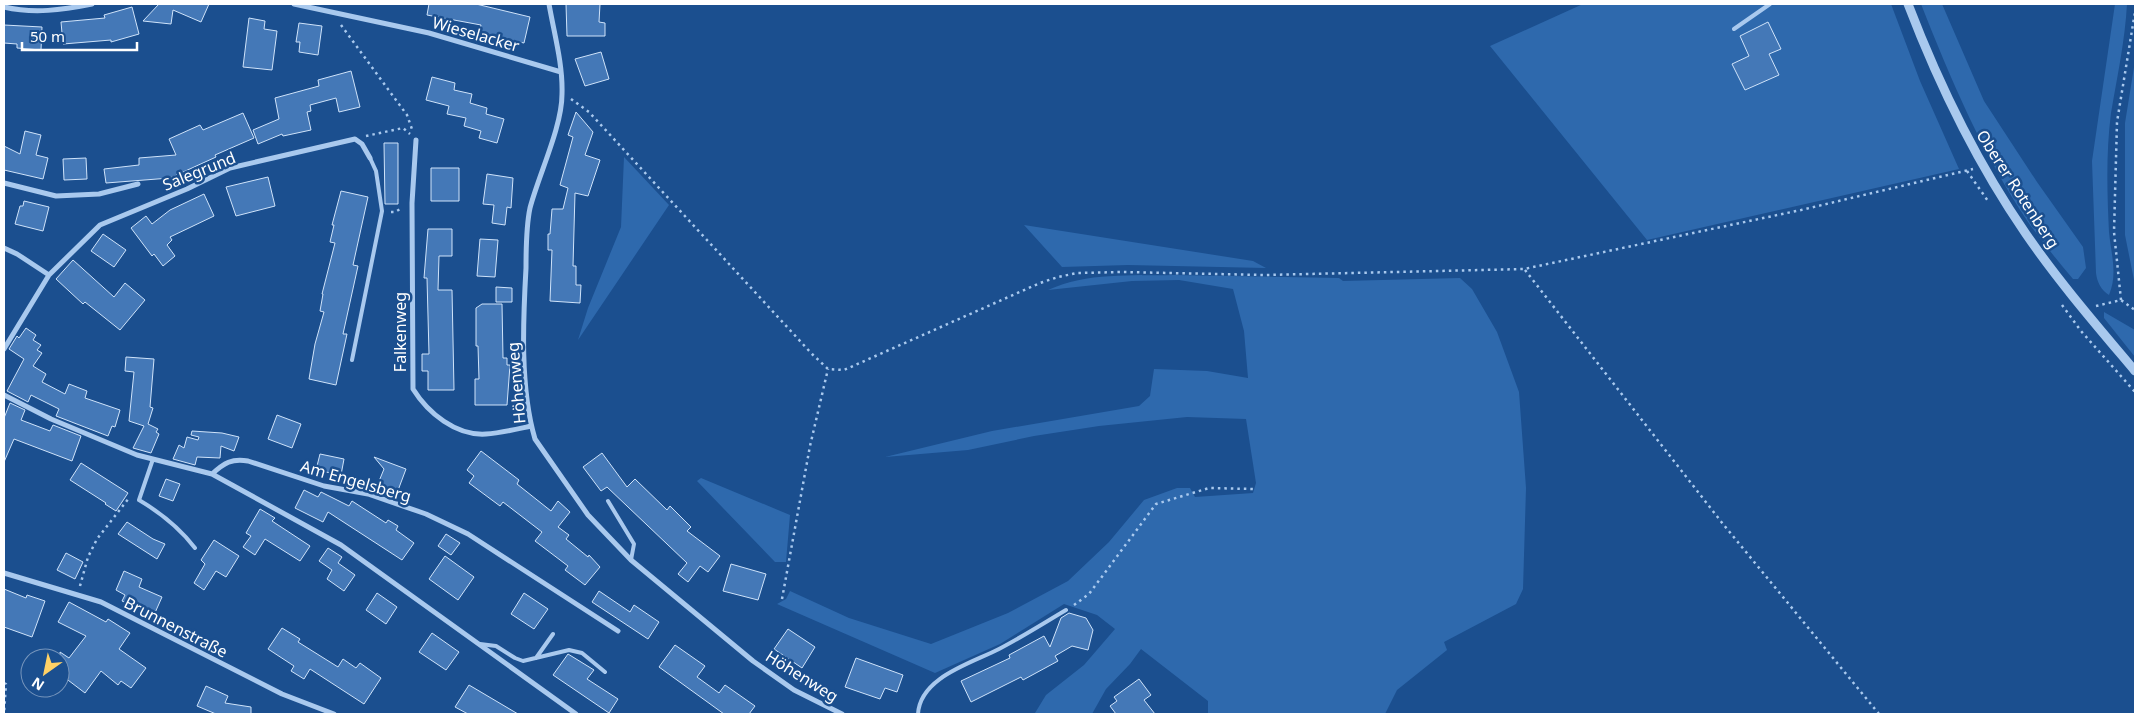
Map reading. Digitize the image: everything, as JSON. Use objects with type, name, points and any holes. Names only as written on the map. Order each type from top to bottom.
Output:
[{"type":"street","points":[[4,7],[24,12],[65,9],[92,4]]},
{"type":"street","name":"Wieselacker","points":[[294,4],[429,33],[561,72]]},
{"type":"street","name":"Höhenweg","points":[[549,4],[561,72],[562,96],[557,122],[530,210],[527,236],[524,328],[524,360],[532,426],[541,448],[588,514],[631,560],[753,661],[794,690],[842,714]]},
{"type":"street","name":"Oberer Rotenberg","points":[[1908,4],[1958,122],[1984,168],[2026,234],[2135,371]]},
{"type":"street","name":"Salegrund","points":[[49,275],[100,225],[187,189],[230,168],[355,138],[364,146],[370,158]]},
{"type":"street","name":"Falkenweg","points":[[416,140],[412,203],[414,389],[431,411],[463,431],[485,434],[532,426]]},
{"type":"street","name":"Salegrund","points":[[4,183],[56,196],[99,194],[138,184]]},
{"type":"street","points":[[4,248],[17,254],[49,275],[4,349]]},
{"type":"street","points":[[4,395],[51,419],[137,455],[212,474],[340,545],[576,714]]},
{"type":"street","name":"Am Engelsberg","points":[[212,474],[223,463],[237,459],[248,460],[324,486],[368,494],[426,514],[468,534],[618,631]]},
{"type":"street","name":"Brunnenstraße","points":[[4,573],[101,602],[282,694],[334,714]]},
{"type":"lane","points":[[1734,29],[1770,4]]},
{"type":"lane","points":[[352,360],[382,211],[376,171],[370,158]]},
{"type":"lane","points":[[153,459],[139,500],[159,512],[180,529],[195,548]]},
{"type":"lane","points":[[608,501],[634,544],[631,560]]},
{"type":"lane","points":[[918,714],[928,690],[947,673],[1000,648],[1066,610]]},
{"type":"lane","points":[[536,658],[553,634]]},
{"type":"lane","points":[[478,644],[496,646],[515,658],[524,660],[569,650],[582,653],[606,672]]},
{"type":"path","points":[[2121,300],[2114,232],[2117,122],[2135,12]]},
{"type":"path","points":[[341,25],[407,115],[416,140]]},
{"type":"path","points":[[562,96],[575,101],[589,112],[812,354],[828,369],[844,370],[1040,283],[1077,273],[1264,274],[1524,269],[1801,210],[1984,168]]},
{"type":"path","points":[[382,132],[403,128]]},
{"type":"path","points":[[382,211],[395,212],[412,203]]},
{"type":"path","points":[[1524,269],[1723,524],[1879,714]]},
{"type":"path","points":[[2083,308],[2121,300],[2135,310]]},
{"type":"path","points":[[782,599],[810,446],[828,369]]},
{"type":"path","points":[[1066,610],[1089,594],[1156,504],[1210,488],[1253,489]]},
{"type":"path","points":[[78,595],[88,557],[97,539],[131,496]]},
{"type":"path","points":[[4,683],[6,684],[4,714]]},
{"type":"shaded area","points":[[1583,4],[1891,4],[1920,81],[1959,169],[1647,240],[1490,46]]},
{"type":"shaded area","points":[[1921,4],[1942,4],[1984,101],[2037,182],[2083,247],[2086,268],[2078,279],[2073,279],[2039,237],[2012,197],[1982,144],[1956,89]]},
{"type":"shaded area","points":[[2115,4],[2127,4],[2123,45],[2108,142],[2108,217],[2113,272],[2112,287],[2109,295],[2100,286],[2096,273],[2092,161]]},
{"type":"shaded area","points":[[2135,61],[2135,285],[2125,235],[2125,123]]},
{"type":"shaded area","points":[[624,157],[669,205],[578,340],[588,308],[621,227]]},
{"type":"shaded area","points":[[1024,225],[1253,261],[1266,268],[1128,265],[1062,267]]},
{"type":"shaded area","points":[[1174,275],[1339,278],[1343,281],[1460,278],[1472,289],[1497,332],[1519,392],[1526,488],[1523,589],[1516,604],[1444,642],[1447,650],[1397,690],[1385,714],[1208,714],[1208,701],[1141,649],[1130,664],[1106,689],[1092,714],[1038,714],[1035,713],[1046,695],[1084,665],[1115,629],[1097,615],[1064,604],[1000,644],[935,673],[777,604],[786,599],[790,591],[849,618],[931,644],[1008,613],[1068,581],[1109,542],[1144,500],[1177,488],[1190,488],[1195,497],[1253,493],[1256,483],[1246,419],[1187,417],[1099,426],[1034,436],[968,450],[885,457],[992,431],[1139,406],[1150,396],[1154,369],[1207,371],[1248,378],[1244,331],[1233,289],[1179,280],[1132,281],[1048,290],[1078,280],[1110,276]]},
{"type":"shaded area","points":[[2104,312],[2135,330],[2135,357],[2104,318]]},
{"type":"shaded area","points":[[701,478],[790,515],[786,562],[775,562],[697,481]]},
{"type":"building","points":[[159,4],[209,4],[201,22],[173,10],[171,24],[143,21]]},
{"type":"building","points":[[429,4],[476,4],[530,17],[524,43],[479,33],[481,25],[427,15]]},
{"type":"building","points":[[566,4],[600,4],[599,22],[605,23],[605,36],[567,36]]},
{"type":"building","points":[[132,7],[139,34],[111,42],[111,40],[63,44],[61,22],[105,18],[104,15]]},
{"type":"building","points":[[249,18],[265,21],[264,29],[277,31],[272,70],[243,67]]},
{"type":"building","points":[[1768,22],[1781,49],[1769,54],[1779,75],[1745,90],[1732,64],[1749,56],[1740,36]]},
{"type":"building","points":[[299,23],[322,26],[318,55],[299,52],[300,42],[296,42]]},
{"type":"building","points":[[4,25],[42,27],[41,50],[17,48],[17,44],[4,43]]},
{"type":"building","points":[[601,52],[609,79],[585,86],[575,59]]},
{"type":"building","points":[[351,71],[360,107],[339,112],[336,98],[310,105],[311,111],[307,112],[311,130],[283,136],[282,134],[258,144],[253,130],[279,119],[275,98],[319,86],[318,80]]},
{"type":"building","points":[[432,77],[455,83],[454,90],[472,94],[470,103],[487,108],[486,114],[504,119],[497,143],[479,138],[481,131],[464,126],[466,118],[447,114],[449,106],[426,100]]},
{"type":"building","points":[[576,112],[593,132],[585,155],[600,160],[588,196],[575,193],[573,266],[576,266],[576,285],[581,285],[580,303],[550,301],[552,250],[548,250],[548,234],[550,234],[552,209],[563,209],[568,188],[560,185],[573,137],[568,135]]},
{"type":"building","points":[[243,113],[254,138],[170,178],[106,183],[104,169],[139,165],[139,158],[176,155],[169,139],[200,125],[203,130]]},
{"type":"building","points":[[25,131],[41,135],[36,155],[48,158],[43,179],[4,170],[4,146],[20,154]]},
{"type":"building","points":[[384,143],[398,143],[398,204],[385,204]]},
{"type":"building","points":[[86,158],[87,179],[64,180],[63,159]]},
{"type":"building","points":[[431,168],[459,168],[459,201],[431,201]]},
{"type":"building","points":[[487,174],[513,178],[511,208],[507,207],[505,225],[492,223],[494,205],[483,204]]},
{"type":"building","points":[[268,177],[275,206],[236,216],[226,187]]},
{"type":"building","points":[[341,191],[368,197],[353,265],[358,266],[343,334],[347,334],[336,385],[309,379],[315,344],[324,312],[320,311],[322,294],[335,243],[330,242],[334,225],[332,225]]},
{"type":"building","points":[[204,194],[214,216],[170,237],[172,240],[167,245],[175,256],[163,266],[154,254],[152,256],[131,228],[146,216],[152,224],[170,210]]},
{"type":"building","points":[[24,201],[49,207],[43,231],[15,224],[20,206],[23,206]]},
{"type":"building","points":[[428,229],[452,229],[452,256],[439,256],[438,290],[452,290],[454,390],[428,390],[428,371],[422,371],[422,354],[429,354],[427,278],[424,278]]},
{"type":"building","points":[[103,234],[126,250],[114,267],[91,251]]},
{"type":"building","points":[[480,239],[498,240],[495,277],[477,276]]},
{"type":"building","points":[[73,260],[114,297],[125,283],[145,300],[120,330],[85,302],[83,304],[56,279]]},
{"type":"building","points":[[496,287],[512,288],[512,302],[496,302]]},
{"type":"building","points":[[482,304],[502,304],[503,358],[507,358],[507,365],[510,365],[507,405],[475,405],[475,379],[479,379],[478,346],[476,346],[476,308]]},
{"type":"building","points":[[26,328],[36,335],[33,340],[41,345],[37,350],[42,353],[33,366],[46,374],[42,382],[65,394],[69,384],[87,391],[85,398],[120,410],[115,427],[112,426],[108,436],[56,416],[59,409],[31,395],[28,402],[7,391],[24,359],[9,349],[17,336],[19,338]]},
{"type":"building","points":[[126,357],[154,359],[150,407],[153,408],[148,424],[158,429],[156,432],[159,434],[151,453],[133,448],[144,426],[129,421],[134,372],[125,371]]},
{"type":"building","points":[[10,403],[25,410],[21,420],[50,431],[53,425],[81,436],[72,461],[14,439],[4,462],[4,418]]},
{"type":"building","points":[[277,415],[301,424],[292,448],[268,439]]},
{"type":"building","points":[[192,431],[222,433],[239,437],[234,451],[221,446],[220,458],[197,457],[195,465],[173,459],[179,445],[184,448],[187,437],[198,440],[199,437],[191,435]]},
{"type":"building","points":[[481,451],[519,480],[517,484],[551,511],[558,501],[570,512],[558,527],[569,535],[566,539],[588,557],[589,555],[600,567],[585,585],[565,570],[568,566],[535,541],[542,532],[503,502],[500,506],[469,483],[474,476],[467,470]]},
{"type":"building","points":[[602,453],[627,487],[635,479],[667,510],[670,506],[691,527],[687,531],[720,556],[708,572],[700,566],[688,582],[678,574],[687,563],[607,487],[601,491],[583,467]]},
{"type":"building","points":[[320,454],[344,459],[341,475],[316,470]]},
{"type":"building","points":[[374,457],[406,469],[397,493],[377,486],[384,469]]},
{"type":"building","points":[[81,463],[128,493],[116,511],[70,480]]},
{"type":"building","points":[[166,479],[180,484],[173,501],[159,496]]},
{"type":"building","points":[[304,490],[318,497],[321,492],[349,506],[352,501],[386,523],[388,520],[398,526],[396,530],[414,543],[402,560],[328,512],[323,522],[295,508]]},
{"type":"building","points":[[260,509],[275,518],[272,521],[310,546],[300,561],[265,539],[255,555],[243,547],[251,536],[246,533]]},
{"type":"building","points":[[127,522],[153,539],[165,544],[157,559],[118,534]]},
{"type":"building","points":[[446,534],[460,543],[451,555],[438,546]]},
{"type":"building","points":[[214,540],[239,556],[226,577],[216,571],[204,590],[194,583],[205,564],[201,560]]},
{"type":"building","points":[[328,548],[342,557],[338,563],[355,575],[344,591],[327,579],[332,570],[319,561]]},
{"type":"building","points":[[66,553],[83,562],[75,579],[57,570]]},
{"type":"building","points":[[445,556],[474,577],[458,600],[429,579]]},
{"type":"building","points":[[731,564],[766,574],[758,600],[723,591]]},
{"type":"building","points":[[124,571],[142,579],[139,587],[162,597],[154,615],[122,601],[125,595],[116,590]]},
{"type":"building","points":[[4,589],[26,598],[27,595],[45,601],[32,637],[4,627]]},
{"type":"building","points":[[599,591],[630,612],[634,605],[659,622],[648,639],[592,602]]},
{"type":"building","points":[[377,593],[397,607],[386,624],[366,610]]},
{"type":"building","points":[[524,593],[548,609],[534,629],[511,614]]},
{"type":"building","points":[[69,602],[106,622],[108,619],[130,633],[119,649],[146,668],[131,688],[121,681],[118,685],[101,671],[85,693],[70,682],[70,657],[86,636],[58,622]]},
{"type":"building","points":[[1069,613],[1086,618],[1093,630],[1088,650],[1072,646],[1055,656],[1058,661],[1023,680],[1021,677],[971,702],[961,681],[1010,658],[1009,655],[1044,636],[1050,647],[1061,618]]},
{"type":"building","points":[[282,628],[300,639],[298,642],[338,667],[343,659],[356,668],[360,663],[381,678],[364,704],[310,669],[304,679],[291,671],[294,666],[268,649]]},
{"type":"building","points":[[788,629],[815,647],[802,668],[774,649]]},
{"type":"building","points":[[432,633],[459,652],[446,670],[419,652]]},
{"type":"building","points":[[675,645],[705,666],[697,677],[719,693],[725,685],[755,706],[749,714],[724,714],[659,667]]},
{"type":"building","points":[[568,654],[594,670],[587,679],[618,699],[609,713],[553,675]]},
{"type":"building","points":[[856,658],[903,675],[897,692],[885,688],[880,699],[845,687]]},
{"type":"building","points":[[1139,679],[1151,695],[1144,700],[1155,714],[1116,714],[1110,706],[1117,701],[1114,697]]},
{"type":"building","points":[[469,685],[518,714],[468,714],[455,707]]},
{"type":"building","points":[[206,686],[228,696],[225,703],[251,707],[251,714],[216,714],[197,706]]}]
